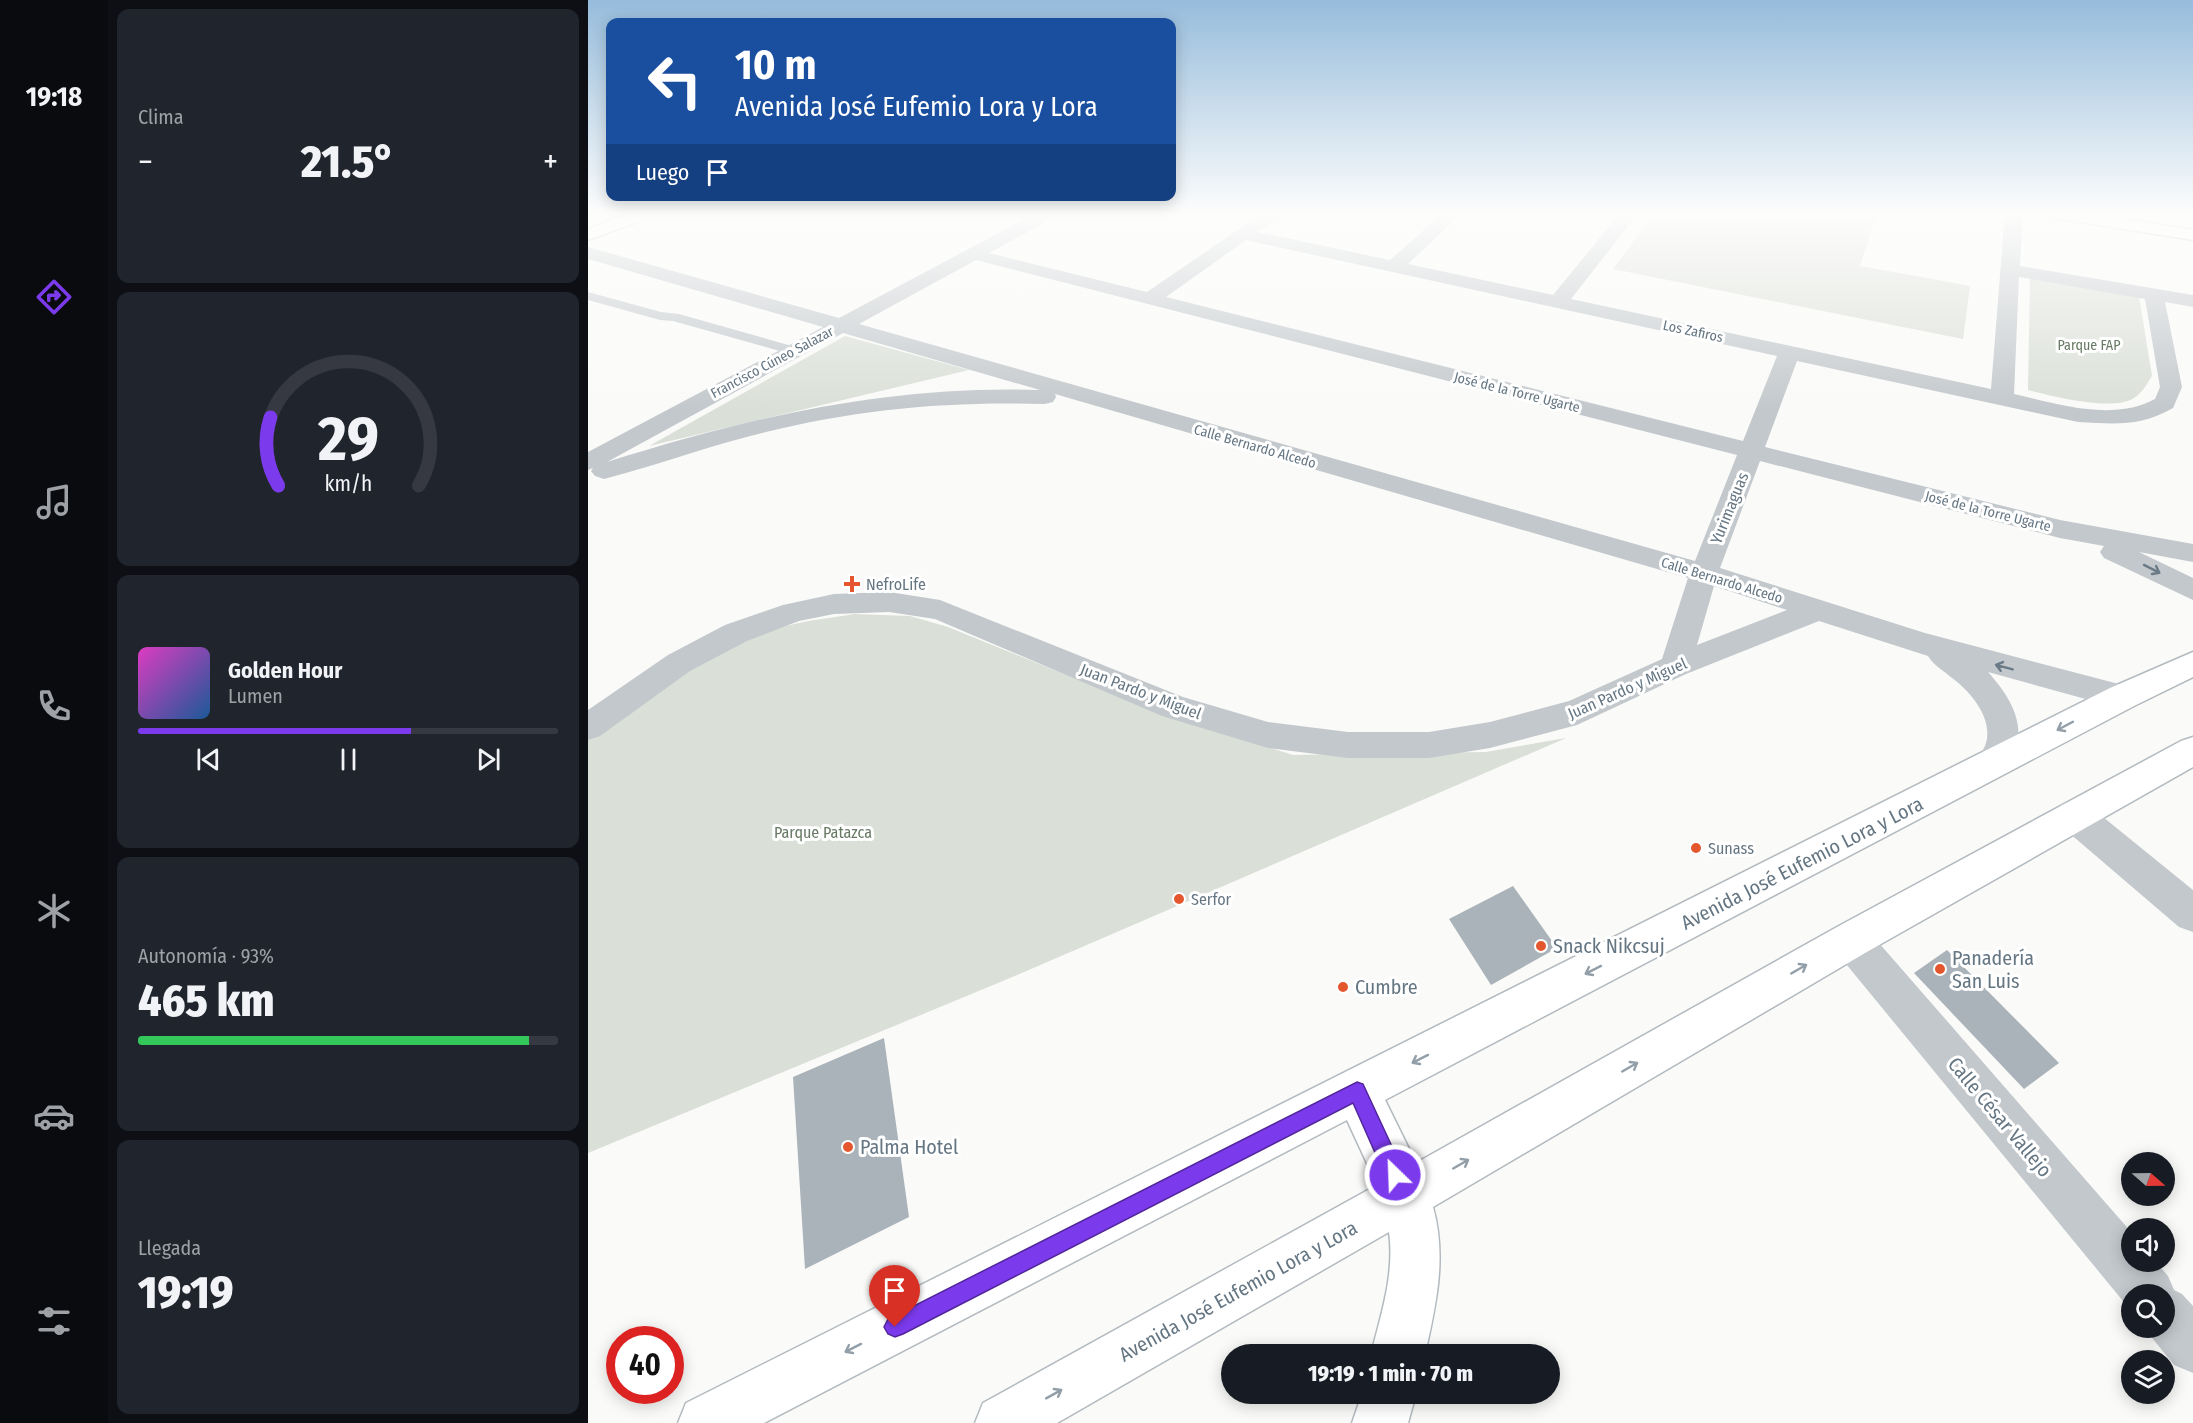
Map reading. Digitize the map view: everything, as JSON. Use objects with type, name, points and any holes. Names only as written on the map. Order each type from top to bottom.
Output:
[{"type":"main road","name":"Avenida José Eufemio Lora y Lora","points":[[706,1423],[2122,697],[2193,664]]},
{"type":"main road","name":"Avenida José Eufemio Lora y Lora","points":[[1003,1423],[1851,940],[2193,751]]},
{"type":"main road","points":[[1357,1091],[1405,1196],[1415,1241],[1412,1293],[1400,1344]]},
{"type":"main road","points":[[1380,1423],[1386,1404]]},
{"type":"street","name":"Calle Bernardo Alcedo","points":[[676,278],[1100,402],[1704,573],[1921,644],[2122,697]]},
{"type":"street","name":"Francisco Cúneo Salazar","points":[[588,462],[928,278]]},
{"type":"street","name":"José de la Torre Ugarte","points":[[1069,278],[2060,529],[2193,553]]},
{"type":"street","points":[[1150,299],[1179,278]]},
{"type":"street","name":"Los Zafiros","points":[[1451,278],[2002,400],[2078,415],[2116,417],[2145,414],[2165,403],[2171,387],[2154,294]]},
{"type":"street","points":[[1558,302],[1577,278]]},
{"type":"street","points":[[2002,400],[2009,278]]},
{"type":"street","points":[[2060,278],[2193,301]]},
{"type":"street","name":"Yurimaguas","points":[[1675,666],[1704,573],[1789,352]]},
{"type":"street","points":[[588,476],[669,449],[737,431],[825,412],[898,402],[968,397],[1036,397],[1100,402]]},
{"type":"street","name":"José de la Torre Ugarte","points":[[2060,529],[2144,565],[2193,590]]},
{"type":"street","name":"Juan Pardo y Miguel","points":[[588,727],[679,663],[736,633],[794,612],[834,604],[889,602],[940,610],[1174,707],[1268,735],[1348,745],[1429,745],[1490,735],[1577,712],[1675,666],[1817,610]]},
{"type":"street","name":"Calle Bernardo Alcedo","points":[[1921,644],[1950,659],[1974,679],[1993,701],[2002,724],[2001,747],[1990,766]]},
{"type":"street","points":[[2074,815],[2193,914]]},
{"type":"street","name":"Calle César Vallejo","points":[[1851,940],[2142,1284]]},
{"type":"street","points":[[2175,1325],[2193,1346]]},
{"type":"lane","points":[[588,296],[660,316],[674,317],[794,351]]},
{"type":"green space","points":[[1660,278],[1928,278],[1970,286],[1963,339]]},
{"type":"green space","name":"Parque FAP","points":[[2030,278],[2139,296],[2152,376],[2139,394],[2124,402],[2112,404],[2066,399],[2028,390]]},
{"type":"green space","points":[[845,336],[969,370],[649,446]]},
{"type":"green space","name":"Parque Patazca","points":[[854,614],[910,616],[948,627],[1165,715],[1293,755],[1486,752],[1566,738],[1010,978],[588,1153],[588,739],[682,674],[732,647],[786,626]]},
{"type":"building","points":[[1513,886],[1557,948],[1491,985],[1449,919]]},
{"type":"building","points":[[1947,950],[2059,1063],[2024,1089],[1914,973]]},
{"type":"building","name":"Palma Hotel","points":[[884,1038],[909,1217],[805,1269],[793,1077]]},
{"type":"place","name":"NefroLife","points":[[852,584]]},
{"type":"place","name":"Sunass","points":[[1696,848]]},
{"type":"place","name":"Serfor","points":[[1179,899]]},
{"type":"place","name":"Snack Nikcsuj","points":[[1541,946]]},
{"type":"place","name":"Panadería San Luis","points":[[1940,969]]},
{"type":"place","name":"Cumbre","points":[[1343,987]]},
{"type":"place","name":"Palma Hotel","points":[[848,1147]]},
{"type":"route","points":[[895,1327],[1357,1091],[1395,1175]]}]
